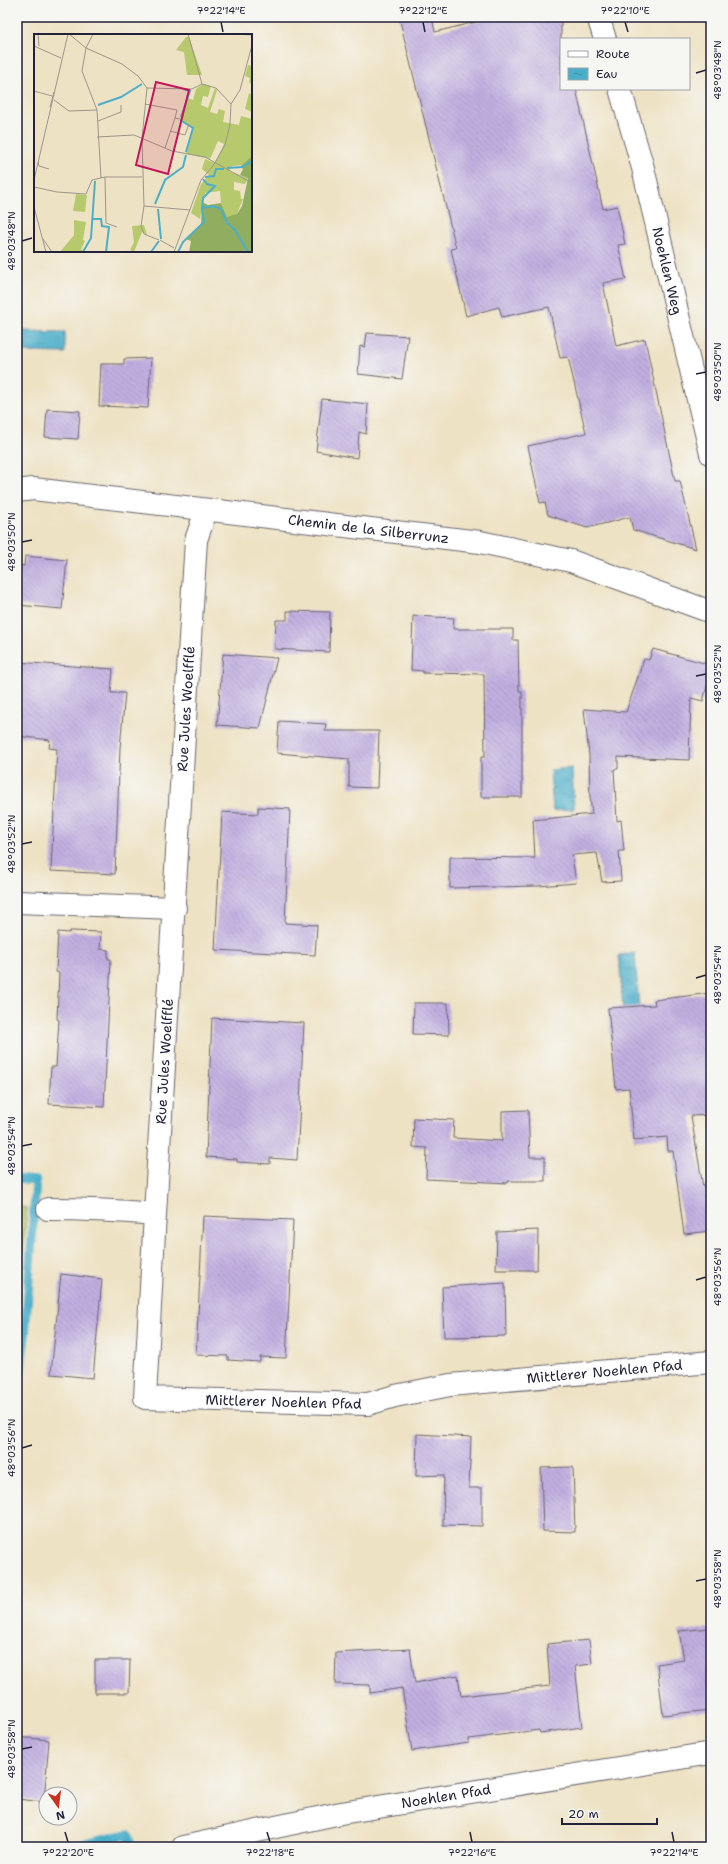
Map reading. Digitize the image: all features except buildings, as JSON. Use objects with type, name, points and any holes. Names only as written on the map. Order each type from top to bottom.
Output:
[{"type":"street","points":[[598,17],[604,38]]},
{"type":"street","name":"Noehlen Weg","points":[[620,90],[643,168],[711,454]]},
{"type":"street","name":"Chemin de la Silberrunz","points":[[17,491],[33,489],[206,511],[480,542],[571,561],[711,612]]},
{"type":"street","name":"Rue Jules Woelfflé","points":[[155,1214],[175,908],[196,540],[206,511]]},
{"type":"street","points":[[17,902],[175,908]]},
{"type":"street","points":[[48,1209],[93,1209],[113,1212],[155,1214]]},
{"type":"street","name":"Mittlerer Noehlen Pfad","points":[[155,1214],[145,1398],[368,1404],[395,1396],[450,1385],[711,1362]]},
{"type":"street","name":"Noehlen Pfad","points":[[183,1847],[341,1813],[711,1753]]},
{"type":"green space","points":[[17,1206],[27,1208],[17,1318]]},
{"type":"water","points":[[23,331],[65,332],[65,353],[22,352]]},
{"type":"water","points":[[572,768],[574,809],[553,811],[550,770]]},
{"type":"water","points":[[635,953],[639,1008],[623,1009],[619,955]]},
{"type":"waterway","points":[[17,1179],[36,1181],[25,1336],[17,1398]]},
{"type":"waterway","points":[[72,1847],[127,1834],[133,1847]]}]
